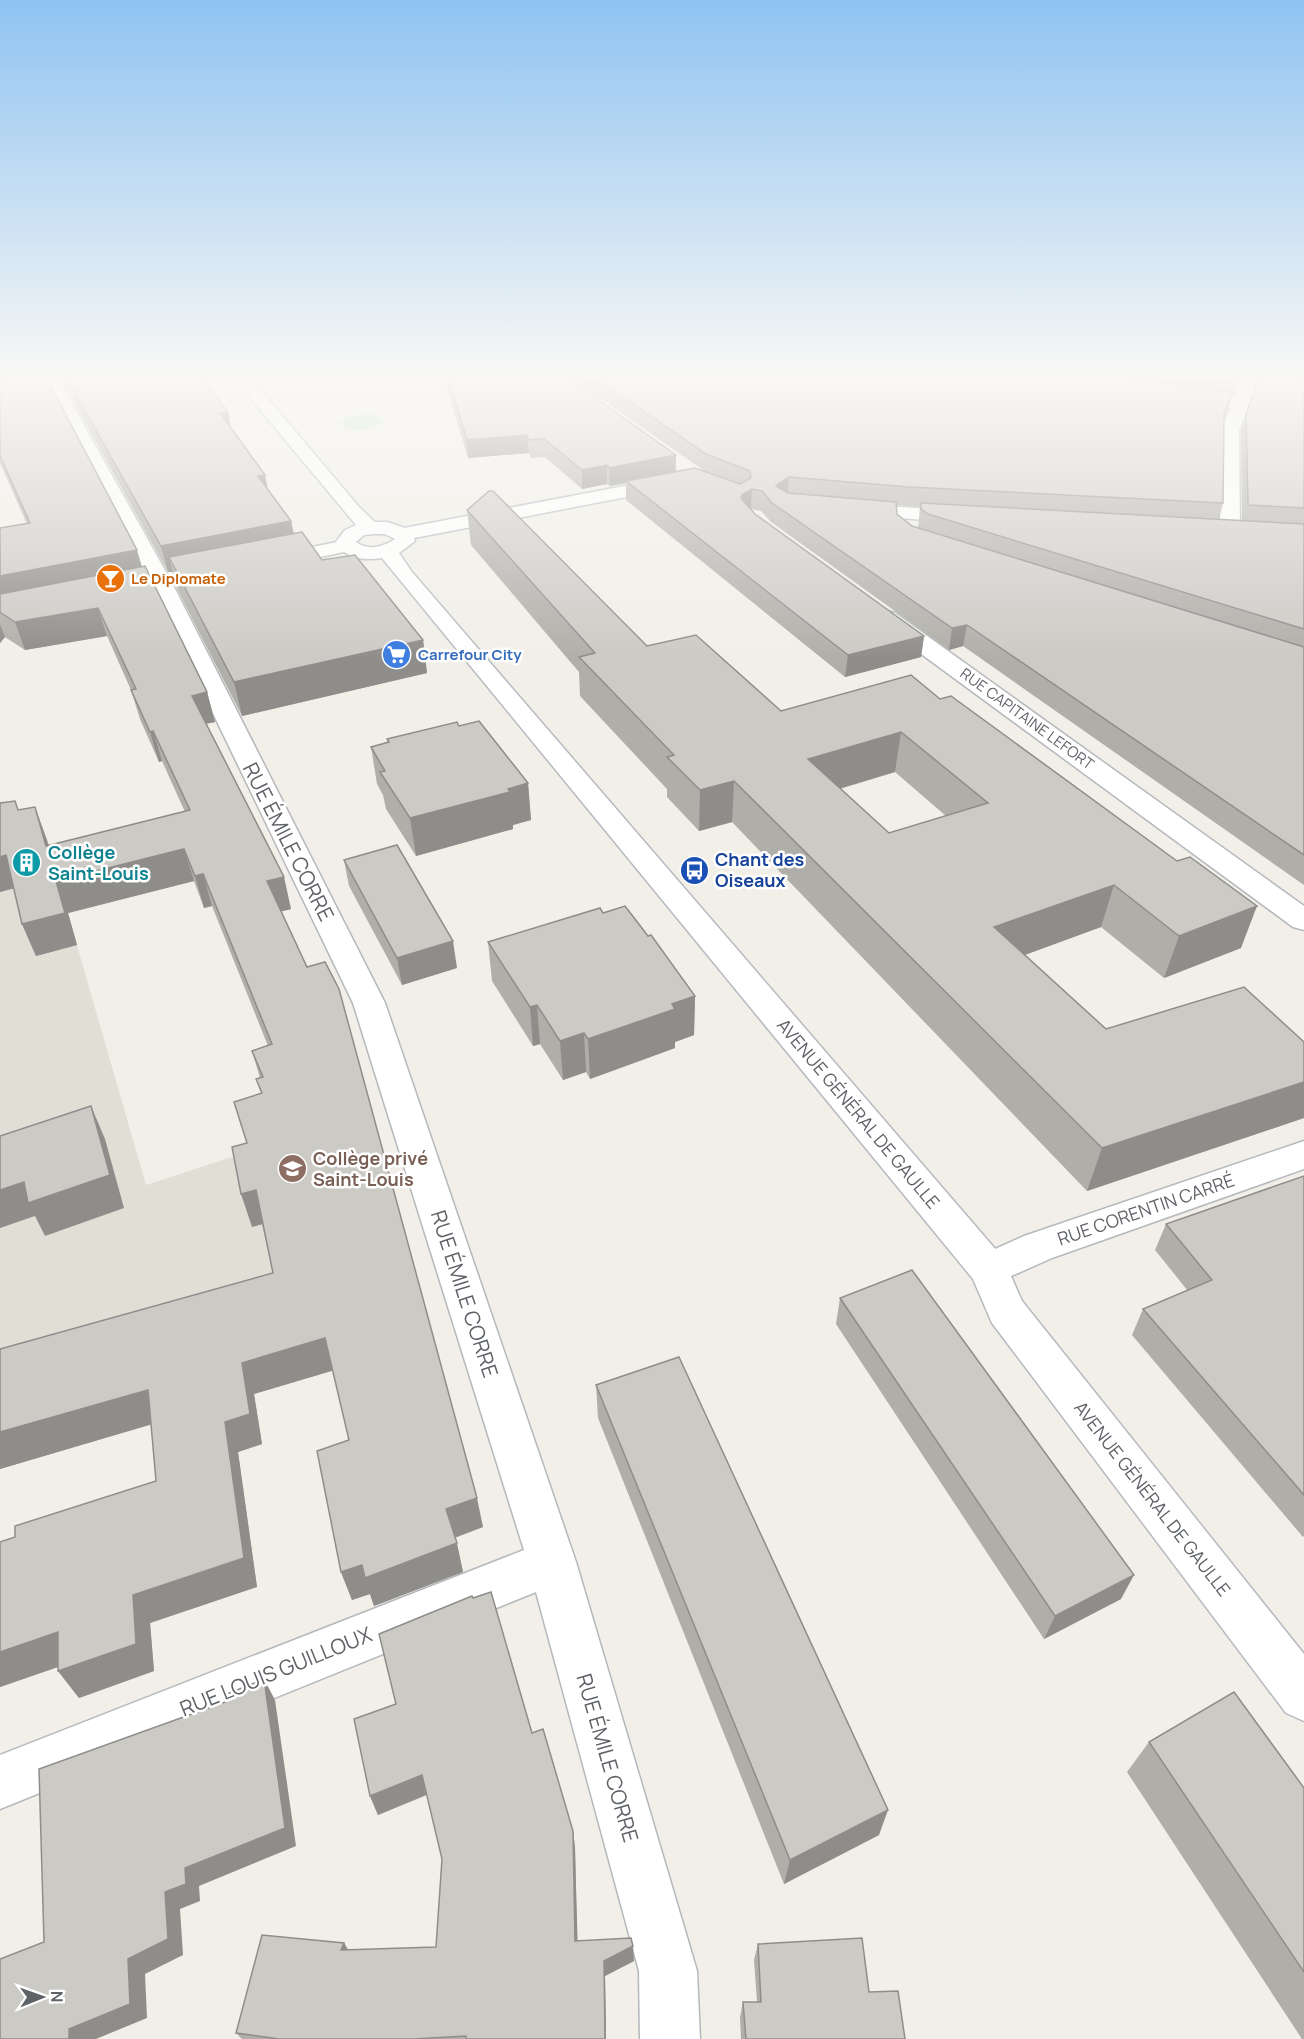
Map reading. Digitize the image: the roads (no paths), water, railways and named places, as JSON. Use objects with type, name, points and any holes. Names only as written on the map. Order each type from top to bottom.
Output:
[{"type":"street","name":"RUE ÉMILE CORRE","points":[[100,470],[161,583],[369,1003],[552,1562],[668,1971],[670,2039]]},
{"type":"street","name":"AVENUE GÉNÉRAL DE GAULLE","points":[[318,470],[352,511],[387,538],[412,585],[989,1270],[1006,1311],[1304,1695]]},
{"type":"street","points":[[1230,470],[1230,532]]},
{"type":"street","points":[[347,546],[345,543],[349,535],[387,538],[688,480]]},
{"type":"street","points":[[839,509],[981,518]]},
{"type":"street","points":[[906,514],[906,532],[911,536]]},
{"type":"street","points":[[1207,531],[1251,533]]},
{"type":"street","points":[[255,564],[347,546],[367,553],[387,538]]},
{"type":"street","name":"RUE CAPITAINE LEFORT","points":[[866,603],[1304,920]]},
{"type":"street","name":"RUE CORENTIN CARRÉ","points":[[989,1270],[1038,1247],[1304,1155]]},
{"type":"street","name":"RUE LOUIS GUILLOUX","points":[[0,1782],[552,1562]]},
{"type":"place","name":"Le Diplomate","points":[[110,579]]},
{"type":"place","name":"Carrefour City","points":[[397,655]]},
{"type":"place","name":"Collège Saint-Louis","points":[[27,863]]},
{"type":"place","name":"Chant des Oiseaux","points":[[694,870]]},
{"type":"place","name":"Collège privé Saint-Louis","points":[[292,1169]]}]
